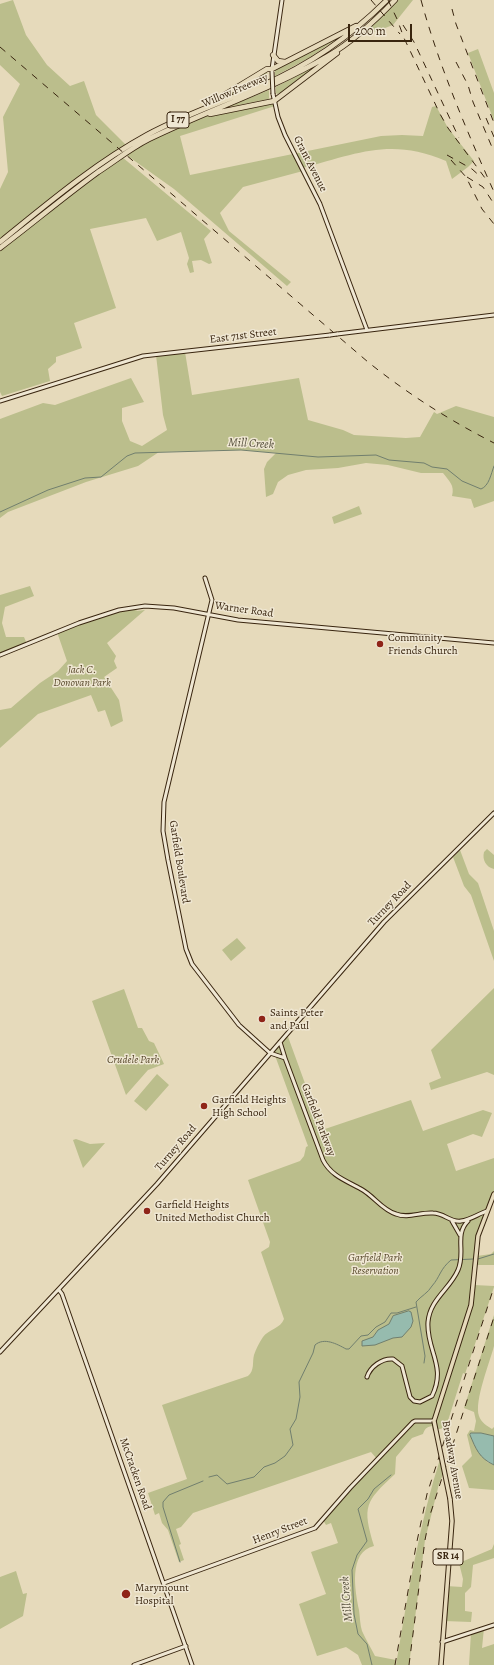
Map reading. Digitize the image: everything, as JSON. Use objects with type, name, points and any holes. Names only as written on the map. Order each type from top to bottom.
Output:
[{"type":"highway","name":"Willow Freeway","points":[[0,242],[47,204],[113,157],[147,135],[198,111],[264,84],[303,65],[368,20],[388,0]]},
{"type":"highway","name":"Willow Freeway","points":[[0,248],[68,194],[114,161],[148,140],[287,78],[328,56],[354,38],[394,0]]},
{"type":"highway","points":[[198,111],[267,69],[272,70],[368,20]]},
{"type":"highway","points":[[197,117],[274,101],[332,57],[354,38]]},
{"type":"highway","points":[[273,55],[278,61],[285,62]]},
{"type":"main road","name":"Broadway Avenue","points":[[441,1665],[452,1520],[450,1499],[434,1420],[471,1305],[478,1236],[494,1194]]},
{"type":"street","name":"Grant Avenue","points":[[282,0],[273,55],[272,94],[287,138],[320,204],[367,330]]},
{"type":"street","name":"East 71st Street","points":[[0,401],[143,356],[494,315]]},
{"type":"street","points":[[359,331],[364,322]]},
{"type":"street","name":"Garfield Boulevard","points":[[205,578],[212,600],[165,796],[162,814],[163,834],[188,957],[234,1018],[254,1040],[270,1053]]},
{"type":"street","name":"Warner Road","points":[[0,655],[71,626],[126,608],[145,606],[179,608],[238,620],[494,643]]},
{"type":"street","name":"Turney Road","points":[[0,1352],[157,1184],[384,922],[494,813]]},
{"type":"street","name":"Garfield Parkway","points":[[280,1042],[323,1160],[333,1173],[346,1182],[361,1189],[388,1211],[397,1215],[405,1216],[432,1213],[442,1214],[457,1222],[469,1219],[487,1211]]},
{"type":"street","points":[[270,1053],[285,1058]]},
{"type":"street","points":[[460,1235],[462,1228],[469,1219]]},
{"type":"street","points":[[367,1377],[371,1368],[382,1361],[393,1359],[402,1366],[410,1397],[414,1401],[420,1402],[432,1396],[438,1379],[438,1370],[429,1333],[429,1314],[437,1298],[458,1270],[461,1260],[462,1246],[460,1235],[452,1220]]},
{"type":"street","name":"McCracken Road","points":[[59,1290],[62,1294],[192,1665]]},
{"type":"street","name":"Henry Street","points":[[164,1583],[315,1528],[350,1488],[413,1422],[418,1420],[434,1420]]},
{"type":"street","points":[[442,1642],[494,1625]]},
{"type":"street","points":[[134,1665],[186,1646]]},
{"type":"green space","points":[[13,0],[26,35],[47,65],[70,86],[84,81],[96,115],[128,147],[83,176],[0,242],[0,189],[8,172],[3,117],[20,84],[0,65],[0,4]]},
{"type":"green space","points":[[395,0],[413,0],[393,25],[369,34],[364,29]]},
{"type":"green space","points":[[338,38],[309,58],[275,76],[275,70]]},
{"type":"green space","points":[[478,49],[494,93],[494,121],[468,53]]},
{"type":"green space","points":[[320,63],[283,92],[276,93],[276,87]]},
{"type":"green space","points":[[267,72],[268,79],[227,97],[226,96]]},
{"type":"green space","points":[[269,90],[269,99],[228,107]]},
{"type":"green space","points":[[274,101],[275,106],[180,136],[190,175],[381,136],[423,136],[432,107],[436,106],[448,128],[474,161],[452,179],[446,161],[408,150],[374,150],[357,153],[302,168],[303,171],[243,187],[220,213],[229,231],[291,282],[287,286],[174,189],[125,154],[148,140],[197,117]]},
{"type":"green space","points":[[122,157],[211,231],[204,239],[212,263],[209,264],[201,260],[192,261],[194,272],[190,273],[187,264],[189,258],[181,232],[157,241],[146,218],[90,229],[116,308],[74,323],[82,348],[56,357],[56,362],[48,369],[50,381],[2,396],[0,392],[0,248],[68,194]]},
{"type":"green space","points":[[185,352],[192,395],[299,378],[308,420],[343,430],[354,435],[406,438],[420,437],[434,412],[437,414],[456,406],[494,417],[494,501],[474,508],[471,499],[452,496],[452,486],[443,473],[421,473],[388,465],[366,463],[338,468],[306,470],[288,475],[278,482],[273,494],[266,497],[264,469],[267,462],[276,453],[241,450],[159,452],[138,466],[86,482],[8,512],[0,518],[0,419],[43,403],[55,405],[131,378],[144,402],[122,408],[122,421],[130,441],[142,446],[167,430],[163,415],[156,355]]},
{"type":"green space","points":[[359,506],[362,514],[334,524],[332,517]]},
{"type":"green space","points":[[30,586],[34,596],[5,607],[2,623],[6,637],[24,637],[27,644],[0,655],[0,595]]},
{"type":"green space","name":"Jack C. Donovan Park","points":[[141,606],[136,611],[145,610],[107,643],[116,656],[114,661],[117,668],[104,677],[119,700],[123,721],[111,727],[105,710],[98,712],[91,695],[38,714],[0,748],[0,710],[11,708],[40,683],[58,671],[67,661],[57,632],[119,610]]},
{"type":"green space","points":[[487,849],[494,855],[494,869],[489,867],[484,860],[484,852]]},
{"type":"green space","points":[[460,850],[469,874],[478,883],[494,931],[494,961],[471,895],[464,886],[453,857]]},
{"type":"green space","points":[[237,938],[246,948],[231,961],[222,950]]},
{"type":"green space","points":[[494,988],[494,1075],[487,1072],[431,1090],[429,1083],[441,1078],[431,1050]]},
{"type":"green space","name":"Crudele Park","points":[[124,989],[138,1028],[142,1028],[149,1041],[154,1043],[164,1064],[148,1070],[126,1095],[92,1001]]},
{"type":"green space","name":"Garfield Park Reservation","points":[[287,1034],[322,1130],[411,1100],[423,1131],[483,1110],[492,1113],[482,1137],[473,1134],[447,1144],[456,1171],[494,1158],[494,1194],[478,1236],[477,1256],[491,1254],[494,1251],[494,1265],[475,1265],[474,1285],[494,1287],[465,1374],[463,1373],[446,1427],[433,1431],[432,1426],[427,1428],[423,1434],[412,1438],[396,1457],[395,1474],[377,1491],[369,1506],[367,1513],[368,1522],[374,1546],[366,1550],[360,1556],[355,1573],[356,1593],[362,1631],[375,1656],[396,1660],[395,1665],[362,1665],[358,1655],[346,1647],[317,1656],[299,1604],[326,1594],[311,1552],[338,1543],[331,1523],[326,1525],[323,1520],[377,1459],[371,1452],[193,1513],[181,1527],[176,1529],[184,1560],[179,1562],[168,1530],[162,1523],[159,1513],[155,1515],[148,1493],[187,1479],[162,1405],[248,1376],[252,1371],[254,1355],[262,1339],[265,1335],[280,1325],[284,1319],[261,1252],[269,1247],[270,1242],[248,1180],[300,1161],[304,1156],[306,1147],[308,1146],[273,1050]]},
{"type":"green space","points":[[157,1074],[169,1085],[146,1111],[134,1101]]},
{"type":"green space","points":[[76,1139],[90,1144],[105,1143],[83,1168],[73,1140]]},
{"type":"green space","points":[[494,1315],[494,1346],[480,1391],[478,1409],[479,1416],[483,1422],[492,1429],[494,1427],[494,1436],[481,1433],[487,1462],[494,1465],[494,1490],[469,1488],[462,1466],[472,1456],[467,1435],[470,1430],[474,1431],[476,1421],[474,1412],[464,1408]]},
{"type":"green space","points":[[441,1456],[444,1472],[439,1484],[425,1540],[409,1665],[396,1665],[420,1533]]},
{"type":"green space","points":[[494,1544],[494,1558],[473,1565],[471,1587],[465,1593],[465,1611],[472,1612],[471,1622],[444,1621],[446,1586],[462,1587],[463,1579],[459,1563],[492,1549]]},
{"type":"green space","points":[[16,1571],[23,1594],[27,1593],[23,1616],[0,1629],[0,1577]]},
{"type":"green space","points":[[484,1628],[482,1648],[494,1644],[494,1665],[469,1665],[471,1633]]},
{"type":"water","points":[[409,1311],[411,1312],[413,1321],[411,1327],[402,1337],[393,1338],[375,1345],[362,1346],[362,1341],[373,1337],[378,1330],[389,1324],[393,1316]]},
{"type":"water","points":[[471,1433],[481,1433],[494,1436],[494,1465],[481,1456],[474,1445],[470,1435]]},
{"type":"waterway","name":"Mill Creek","points":[[0,512],[48,490],[85,478],[101,477],[127,456],[135,453],[241,450],[318,457],[376,455],[389,460],[424,463],[432,467],[447,469],[462,481],[481,489],[488,483],[494,466]]},
{"type":"waterway","name":"Mill Creek","points":[[478,1259],[494,1254]]},
{"type":"waterway","name":"Mill Creek","points":[[424,1363],[425,1356],[416,1302],[426,1293],[451,1260],[474,1259]]},
{"type":"waterway","points":[[209,1477],[217,1475],[227,1484],[254,1477],[264,1467],[275,1463],[285,1456],[293,1445],[290,1429],[296,1419],[300,1397],[299,1382],[313,1353],[315,1345],[326,1341],[349,1349],[361,1336],[368,1335],[376,1327],[385,1322],[391,1313],[397,1313],[416,1307]]},
{"type":"waterway","name":"Mill Creek","points":[[372,1665],[367,1644],[358,1634],[354,1614],[352,1570],[357,1555],[367,1541],[358,1509],[368,1499],[374,1489],[391,1475]]},
{"type":"waterway","points":[[180,1562],[163,1507],[163,1502],[169,1495],[203,1481]]},
{"type":"railway","points":[[371,0],[400,34]]},
{"type":"railway","points":[[388,0],[404,38],[440,114],[448,128],[488,182]]},
{"type":"railway","points":[[421,0],[436,49],[463,121],[494,192]]},
{"type":"railway","points":[[452,9],[456,24],[494,123]]},
{"type":"railway","points":[[403,25],[414,42],[459,138]]},
{"type":"railway","points":[[0,47],[368,362],[429,406],[494,443]]},
{"type":"railway","points":[[456,62],[468,85],[473,102],[494,152]]},
{"type":"railway","points":[[486,118],[494,137]]},
{"type":"railway","points":[[447,155],[472,169],[482,178]]},
{"type":"railway","points":[[451,160],[466,177],[482,209],[494,224]]},
{"type":"railway","points":[[467,177],[483,187],[494,204]]},
{"type":"railway","points":[[395,1665],[416,1546],[427,1494],[494,1287]]},
{"type":"railway","points":[[409,1665],[425,1540],[430,1515],[494,1317]]},
{"type":"place","name":"Community Friends Church","points":[[380,644]]},
{"type":"place","name":"Saints Peter and Paul","points":[[262,1019]]},
{"type":"place","name":"Garfield Heights High School","points":[[204,1106]]},
{"type":"place","name":"Garfield Heights United Methodist Church","points":[[147,1211]]},
{"type":"place","name":"Marymount Hospital","points":[[126,1594]]}]
